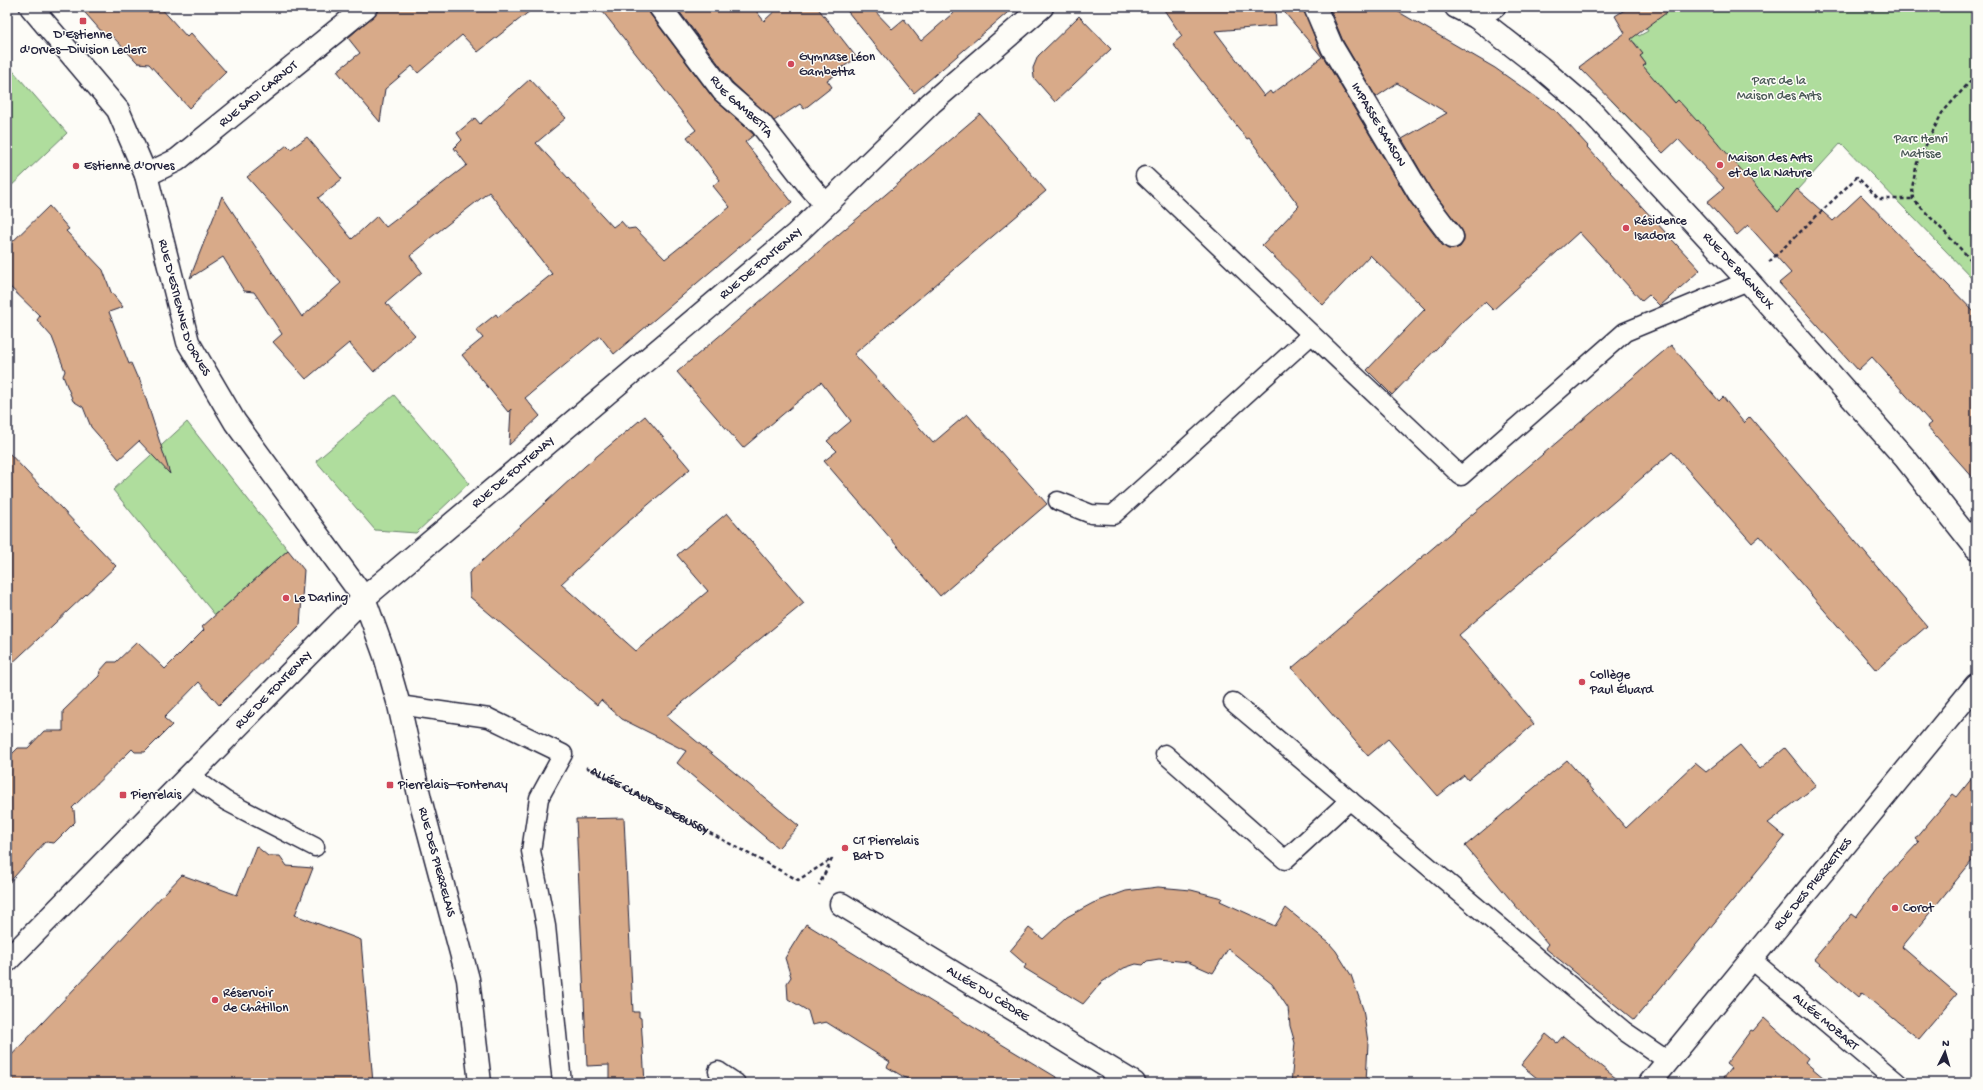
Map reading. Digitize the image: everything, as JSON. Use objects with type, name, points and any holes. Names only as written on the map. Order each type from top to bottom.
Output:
[{"type":"street","name":"RUE D'ESTIENNE D'ORVES","points":[[31,7],[118,110],[146,175],[188,342],[235,422],[364,598]]},
{"type":"street","name":"RUE SADI CARNOT","points":[[146,175],[177,160],[366,7]]},
{"type":"street","name":"RUE GAMBETTA","points":[[660,7],[723,91],[761,124],[825,204]]},
{"type":"street","name":"RUE DE FONTENAY","points":[[7,961],[364,598],[796,234],[825,204],[931,103],[1042,7]]},
{"type":"street","name":"IMPASSE SAMSON","points":[[1315,7],[1332,47],[1421,196],[1452,237]]},
{"type":"street","name":"RUE DE BAGNEUX","points":[[1456,7],[1476,17],[1590,110],[1748,281],[1905,458],[1976,548]]},
{"type":"street","points":[[1476,17],[1494,7]]},
{"type":"street","name":"RUE DES PIERRELAIS","points":[[364,598],[385,656],[399,705],[420,799],[468,979],[480,1083]]},
{"type":"street","name":"RUE DES PIERRETTES","points":[[1650,1083],[1976,685]]},
{"type":"street","name":"ALLÉE DU CÈDRE","points":[[841,904],[1134,1083]]},
{"type":"lane","points":[[1144,176],[1461,476],[1625,332],[1748,281]]},
{"type":"lane","points":[[1058,501],[1091,514],[1113,515],[1311,334]]},
{"type":"lane","points":[[1233,702],[1624,1031],[1668,1061]]},
{"type":"lane","points":[[399,705],[488,718],[563,754],[539,798],[531,851],[546,926],[562,1083]]},
{"type":"lane","points":[[1165,754],[1285,860],[1350,800]]},
{"type":"lane","points":[[189,775],[226,801],[315,847]]},
{"type":"lane","name":"ALLÉE MOZART","points":[[1752,960],[1898,1083]]},
{"type":"lane","points":[[718,1071],[736,1083]]},
{"type":"path","points":[[1976,75],[1942,113],[1917,163],[1912,188],[1913,199],[1976,264]]},
{"type":"path","points":[[1748,281],[1857,177],[1879,199],[1913,199]]},
{"type":"path","name":"ALLÉE CLAUDE DEBUSSY","points":[[563,754],[798,880],[832,859],[816,890],[841,904]]},
{"type":"green space","name":"Parc de la Maison des Arts","points":[[1647,7],[1976,7],[1976,282],[1841,143],[1777,213],[1678,101],[1675,103],[1668,94],[1659,117],[1642,132],[1611,100],[1624,89],[1620,84],[1646,64],[1640,56],[1642,54],[1635,43],[1628,40],[1637,34],[1639,36],[1648,31],[1646,28]]},
{"type":"green space","points":[[7,64],[67,133],[7,190]]},
{"type":"green space","points":[[394,395],[469,483],[416,533],[375,530],[316,461]]},
{"type":"green space","points":[[187,422],[288,550],[215,615],[113,490]]},
{"type":"building","points":[[80,7],[160,7],[187,37],[191,33],[226,72],[189,108],[149,64],[138,63],[112,36],[108,39]]},
{"type":"building","points":[[383,7],[535,7],[478,52],[462,35],[418,73],[412,66],[385,89],[380,122],[337,71],[360,53],[348,38]]},
{"type":"building","points":[[599,7],[648,7],[650,14],[713,98],[754,135],[745,142],[792,202],[614,354],[600,336],[525,398],[540,416],[509,445],[511,409],[508,412],[462,355],[483,338],[476,330],[496,314],[498,317],[552,274],[489,192],[425,242],[426,243],[410,256],[422,272],[386,303],[415,335],[374,372],[349,343],[306,379],[273,342],[282,334],[254,292],[244,291],[223,257],[190,278],[222,196],[302,317],[341,283],[247,177],[287,145],[291,149],[307,137],[342,179],[318,198],[352,239],[377,216],[386,227],[467,165],[454,148],[462,140],[457,133],[475,118],[480,124],[530,79],[566,118],[536,143],[613,227],[621,221],[628,229],[635,228],[665,259],[730,207],[713,186],[720,180],[687,137],[696,130]]},
{"type":"building","name":"Gymnase Léon Gambetta","points":[[676,7],[753,7],[764,21],[779,7],[817,7],[857,58],[832,74],[834,76],[827,80],[832,87],[804,109],[800,104],[774,121],[732,82]]},
{"type":"building","points":[[844,7],[871,7],[892,29],[904,19],[921,41],[960,7],[1014,7],[914,93]]},
{"type":"building","points":[[1162,7],[1275,7],[1276,26],[1215,31],[1264,96],[1270,91],[1272,94],[1322,57],[1280,7],[1303,7],[1321,53],[1410,202],[1442,245],[1448,249],[1454,249],[1460,247],[1464,241],[1462,230],[1431,189],[1402,139],[1447,113],[1397,83],[1376,97],[1343,41],[1329,7],[1390,7],[1495,68],[1557,112],[1588,146],[1587,147],[1700,270],[1660,306],[1649,295],[1642,301],[1579,232],[1493,310],[1485,302],[1462,322],[1392,395],[1367,370],[1425,309],[1370,255],[1323,305],[1262,245],[1299,206],[1249,138],[1247,139],[1173,44],[1182,36]]},
{"type":"building","points":[[1629,7],[1674,7],[1631,39],[1643,54],[1640,56],[1646,64],[1643,66],[1675,103],[1678,100],[1697,121],[1698,120],[1778,212],[1797,189],[1833,221],[1861,195],[1976,314],[1976,481],[1927,426],[1931,423],[1872,357],[1858,370],[1779,283],[1791,273],[1748,225],[1737,235],[1707,202],[1724,188],[1678,139],[1663,153],[1579,67],[1625,33],[1615,16]]},
{"type":"building","points":[[1079,16],[1111,49],[1055,102],[1034,78],[1033,68],[1038,56]]},
{"type":"building","points":[[980,114],[1046,191],[854,354],[933,443],[967,414],[1047,504],[940,596],[824,461],[837,451],[827,441],[851,421],[821,382],[743,448],[677,372]]},
{"type":"building","points":[[49,206],[69,229],[66,231],[103,270],[111,292],[123,307],[109,312],[129,364],[131,363],[137,377],[139,377],[170,474],[139,441],[119,459],[91,427],[83,407],[73,401],[63,376],[65,371],[52,337],[37,320],[40,316],[7,284],[7,247]]},
{"type":"building","points":[[1671,345],[1719,401],[1723,397],[1744,423],[1750,417],[1927,626],[1876,670],[1760,536],[1752,543],[1672,452],[1459,635],[1534,724],[1468,780],[1464,775],[1438,796],[1388,739],[1368,756],[1292,668]]},
{"type":"building","points":[[645,416],[690,469],[621,528],[561,584],[636,651],[708,591],[677,555],[727,513],[804,603],[666,716],[799,826],[778,848],[677,763],[686,751],[622,719],[601,700],[597,705],[470,597],[469,573],[585,466]]},
{"type":"building","points":[[7,451],[116,566],[7,668]]},
{"type":"building","points":[[288,550],[304,570],[300,625],[219,705],[199,682],[164,718],[172,725],[145,752],[135,752],[132,749],[72,808],[74,810],[75,822],[54,843],[45,842],[7,885],[7,763],[9,757],[18,748],[28,748],[44,731],[63,731],[63,711],[99,676],[100,671],[108,662],[116,662],[137,642],[165,669],[204,630],[202,627]]},
{"type":"building","points":[[1740,745],[1760,769],[1785,748],[1816,786],[1768,823],[1785,837],[1634,1020],[1545,948],[1548,944],[1465,846],[1567,760],[1626,828],[1695,763],[1706,772]]},
{"type":"building","name":"Corot","points":[[1976,773],[1976,856],[1902,947],[1957,994],[1919,1039],[1862,993],[1859,997],[1814,959],[1852,914],[1856,917],[1885,878],[1919,842],[1915,839],[1953,794],[1957,797]]},
{"type":"building","points":[[624,818],[633,1012],[639,1012],[639,1017],[641,1018],[645,1083],[609,1083],[609,1065],[587,1066],[576,819]]},
{"type":"building","name":"Réservoir de Châtillon","points":[[256,846],[268,856],[280,856],[287,866],[313,868],[295,915],[361,940],[373,1083],[7,1083],[7,1060],[182,875],[237,895]]},
{"type":"building","points":[[1158,887],[1191,890],[1222,898],[1220,901],[1275,926],[1286,908],[1329,943],[1336,951],[1351,975],[1363,1009],[1368,1042],[1366,1083],[1291,1083],[1295,1043],[1290,1026],[1288,1008],[1272,984],[1228,949],[1213,973],[1188,962],[1159,959],[1147,961],[1143,965],[1136,964],[1124,968],[1102,982],[1083,1004],[1024,968],[1026,965],[1010,951],[1029,928],[1043,939],[1067,917],[1093,903],[1126,891]]},
{"type":"building","points":[[806,924],[1066,1083],[914,1083],[887,1067],[890,1062],[826,1022],[812,1025],[808,1011],[788,999],[787,983],[791,977],[785,958]]},
{"type":"building","points":[[1764,1018],[1808,1058],[1805,1062],[1830,1083],[1719,1083],[1731,1068],[1726,1064],[1751,1030],[1753,1031]]},
{"type":"building","points":[[1546,1034],[1557,1043],[1563,1036],[1622,1083],[1543,1083],[1521,1065]]},
{"type":"place","name":"D'Estienne d'Orves–Division Leclerc","points":[[83,21]]},
{"type":"place","name":"Gymnase Léon Gambetta","points":[[791,64]]},
{"type":"place","name":"Maison des Arts et de la Nature","points":[[1720,165]]},
{"type":"place","name":"Estienne d'Orves","points":[[76,166]]},
{"type":"place","name":"Résidence Isadora","points":[[1626,228]]},
{"type":"place","name":"Le Darling","points":[[286,598]]},
{"type":"place","name":"Collège Paul Éluard","points":[[1582,682]]},
{"type":"place","name":"Pierrelais–Fontenay","points":[[390,785]]},
{"type":"place","name":"Pierrelais","points":[[123,795]]},
{"type":"place","name":"CT Pierrelais Bat D","points":[[845,848]]},
{"type":"place","name":"Corot","points":[[1895,908]]},
{"type":"place","name":"Réservoir de Châtillon","points":[[215,1000]]},
{"type":"park label","name":"Parc Henri Matisse","points":[[1921,146]]}]
